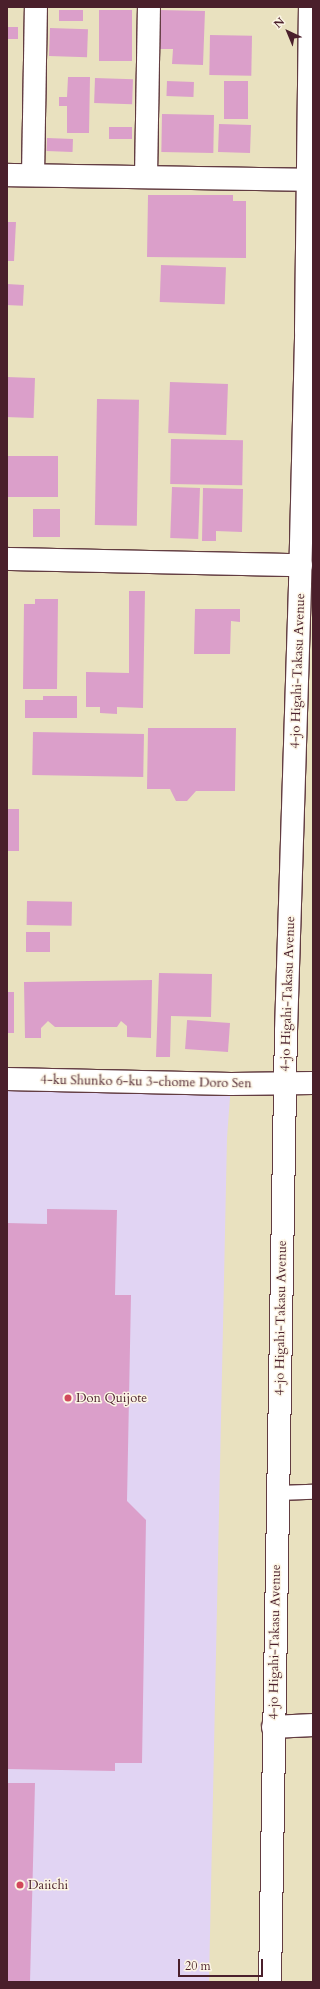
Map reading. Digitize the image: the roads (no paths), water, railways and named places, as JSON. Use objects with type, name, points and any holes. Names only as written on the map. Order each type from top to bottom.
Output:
[{"type":"main road","points":[[33,175],[36,7]]},
{"type":"main road","points":[[146,177],[149,7]]},
{"type":"main road","name":"4-jo Higahi-Takasu Avenue","points":[[270,1982],[273,1727],[285,1083],[305,578],[310,7]]},
{"type":"main road","points":[[7,175],[309,180]]},
{"type":"main road","points":[[7,559],[305,578]]},
{"type":"main road","name":"4-ku Shunko 6-ku 3-chome Doro Sen","points":[[7,1079],[231,1084],[313,1083]]},
{"type":"main road","points":[[273,1727],[313,1725]]},
{"type":"lane","points":[[278,1493],[313,1492]]},
{"type":"place","name":"Don Quijote","points":[[68,1398]]},
{"type":"place","name":"Daiichi","points":[[20,1885]]}]
